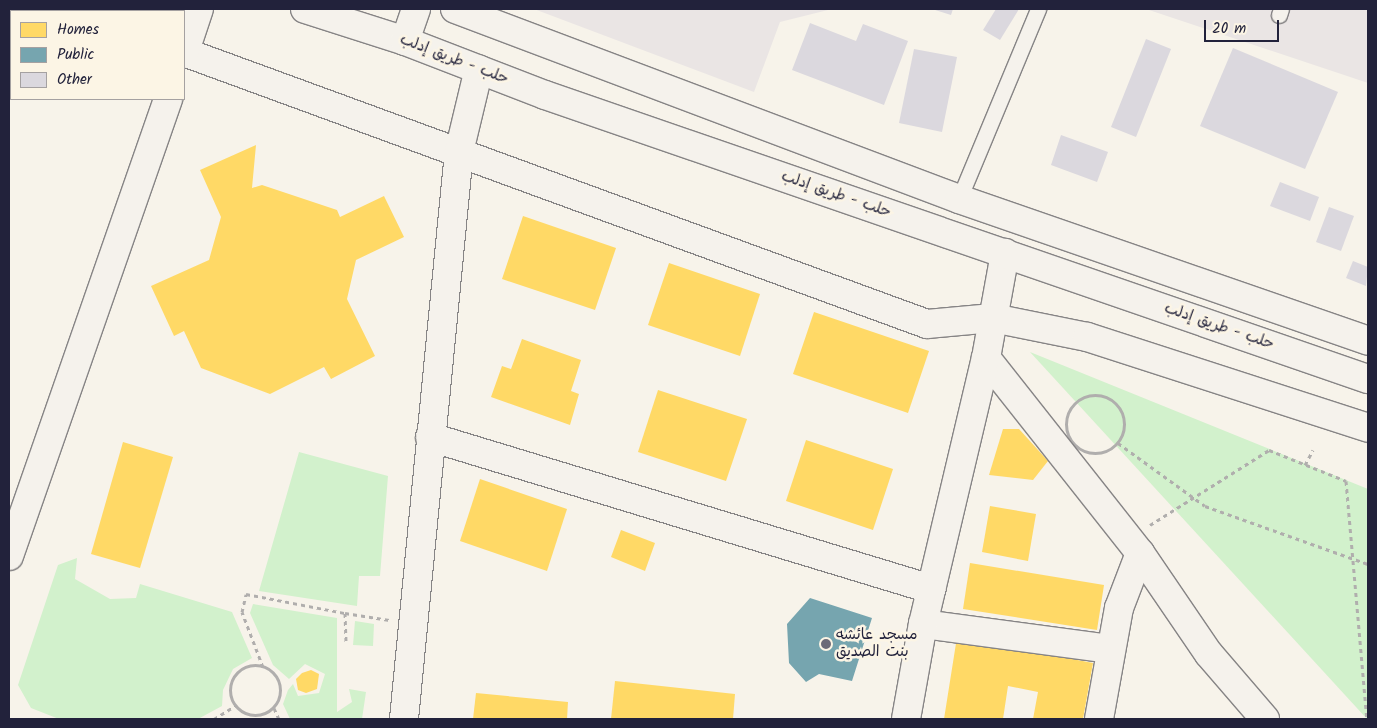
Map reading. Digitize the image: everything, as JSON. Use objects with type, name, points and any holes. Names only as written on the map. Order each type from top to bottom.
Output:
[{"type":"street","points":[[185,50],[198,9]]},
{"type":"street","name":"حلب - طريق إدلب","points":[[305,9],[405,41],[545,95],[1368,379]]},
{"type":"street","points":[[405,41],[416,9]]},
{"type":"street","points":[[455,9],[959,199],[1368,341]]},
{"type":"street","points":[[185,53],[927,324],[994,318],[1087,337],[1368,428]]},
{"type":"street","points":[[404,719],[411,624],[459,152],[479,69]]},
{"type":"street","points":[[9,556],[168,100]]},
{"type":"street","points":[[906,719],[923,624],[986,358],[1005,253]]},
{"type":"street","points":[[986,358],[1140,553],[1209,654],[1265,719]]},
{"type":"street","points":[[430,437],[931,589]]},
{"type":"street","points":[[1099,719],[1110,649],[1119,608],[1140,553]]},
{"type":"street","points":[[923,624],[1110,649]]},
{"type":"lane","points":[[959,199],[1038,9]]},
{"type":"path","points":[[1094,394],[1112,400],[1123,415],[1124,425],[1118,443],[1101,453],[1082,450],[1068,436],[1066,417],[1069,408],[1084,396],[1094,394]]},
{"type":"path","points":[[1118,443],[1205,506],[1368,564]]},
{"type":"path","points":[[1148,527],[1192,496],[1269,450],[1346,481],[1367,719]]},
{"type":"path","points":[[1305,465],[1313,450]]},
{"type":"path","points":[[263,666],[242,612],[246,594],[411,624]]},
{"type":"path","points":[[345,613],[346,644]]},
{"type":"path","points":[[263,666],[271,671],[280,685],[279,700],[274,708],[260,716],[252,716],[236,706],[230,694],[234,678],[246,667],[263,666]]},
{"type":"path","points":[[214,719],[236,706]]},
{"type":"path","points":[[274,708],[279,719]]},
{"type":"shaded area","points":[[534,9],[832,9],[780,22],[754,92]]},
{"type":"shaded area","points":[[1146,9],[1368,9],[1368,83]]},
{"type":"green space","points":[[1030,352],[1368,489],[1368,719],[1367,719]]},
{"type":"green space","points":[[299,452],[388,476],[380,576],[359,576],[357,606],[259,591]]},
{"type":"green space","points":[[77,558],[75,579],[110,599],[136,598],[140,584],[232,612],[252,658],[233,669],[223,690],[222,706],[198,719],[59,719],[31,708],[18,685],[58,565]]},
{"type":"green space","points":[[253,604],[337,618],[337,712],[352,702],[349,689],[366,692],[362,719],[290,719],[283,704],[288,690],[293,684],[298,696],[319,693],[325,674],[305,664],[289,679],[273,665],[250,613]]},
{"type":"green space","points":[[355,621],[374,624],[373,646],[353,645]]},
{"type":"building: Homes","points":[[256,145],[252,188],[262,185],[337,210],[340,217],[384,196],[404,237],[356,260],[347,299],[375,356],[331,379],[324,367],[270,394],[201,368],[184,331],[174,336],[151,286],[209,260],[221,217],[200,170]]},
{"type":"building: Homes","points":[[523,216],[616,248],[595,310],[502,279]]},
{"type":"building: Homes","points":[[669,263],[760,294],[740,356],[648,325]]},
{"type":"building: Homes","points":[[814,312],[929,351],[908,413],[793,374]]},
{"type":"building: Homes","points":[[522,339],[581,360],[571,391],[579,394],[570,425],[491,397],[502,366],[511,369]]},
{"type":"building: Homes","points":[[658,390],[747,419],[726,481],[638,452]]},
{"type":"building: Homes","points":[[1003,429],[1019,429],[1048,461],[1033,480],[989,475]]},
{"type":"building: Homes","points":[[806,440],[893,469],[873,530],[786,501]]},
{"type":"building: Homes","points":[[123,442],[173,457],[140,568],[91,554]]},
{"type":"building: Homes","points":[[480,479],[567,509],[547,571],[460,541]]},
{"type":"building: Homes","points":[[990,506],[1036,514],[1028,561],[982,552]]},
{"type":"building: Homes","points":[[621,530],[655,543],[645,571],[611,557]]},
{"type":"building: Homes","points":[[970,563],[1104,585],[1097,630],[963,609]]},
{"type":"building: Homes","points":[[957,637],[1093,663],[1083,719],[1033,719],[1038,692],[1008,686],[1003,719],[944,719]]},
{"type":"building: Homes","points":[[311,670],[319,674],[317,689],[306,693],[298,690],[296,679],[302,673]]},
{"type":"building: Homes","points":[[615,681],[735,694],[733,719],[611,719]]},
{"type":"building: Homes","points":[[476,693],[568,702],[567,719],[473,719]]},
{"type":"building: Public","name":"مسجد عائشه بنت الصديق","points":[[810,598],[872,618],[852,681],[819,674],[806,682],[789,663],[787,624]]},
{"type":"building: Other","points":[[932,9],[953,9],[951,15]]},
{"type":"building: Other","points":[[996,9],[1019,9],[1000,40],[983,30]]},
{"type":"building: Other","points":[[810,23],[856,41],[863,24],[908,41],[884,105],[792,70]]},
{"type":"building: Other","points":[[1146,39],[1171,49],[1136,137],[1111,127]]},
{"type":"building: Other","points":[[1233,48],[1338,92],[1305,169],[1200,126]]},
{"type":"building: Other","points":[[914,49],[957,57],[942,132],[899,123]]},
{"type":"building: Other","points":[[1061,135],[1108,152],[1097,182],[1051,165]]},
{"type":"building: Other","points":[[1280,182],[1319,197],[1310,221],[1270,206]]},
{"type":"building: Other","points":[[1329,207],[1354,216],[1341,251],[1316,242]]},
{"type":"building: Other","points":[[1353,261],[1368,267],[1366,286],[1346,278]]},
{"type":"place","name":"مسجد عائشه بنت الصديق","points":[[826,644]]}]
